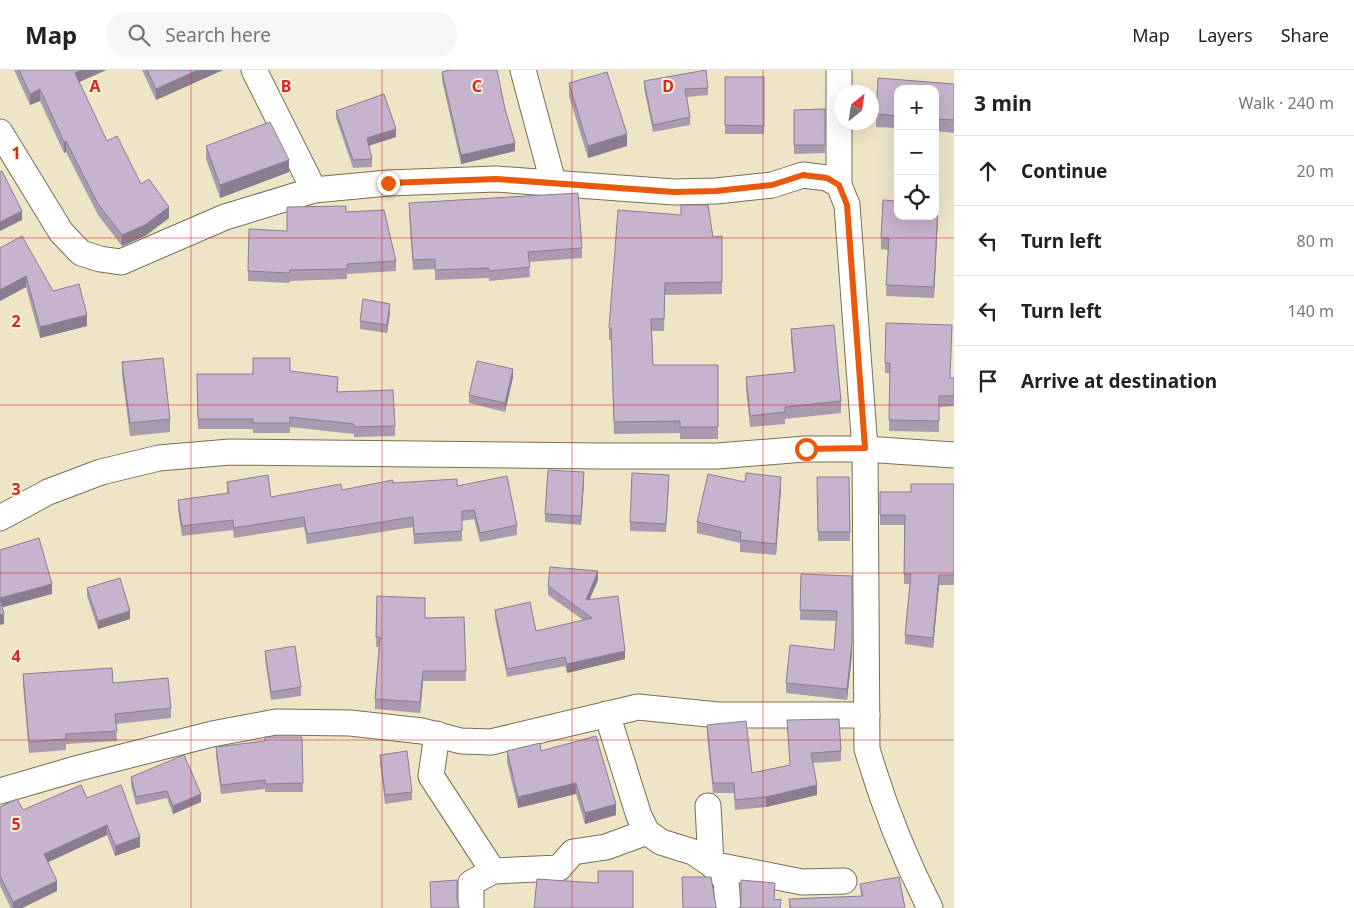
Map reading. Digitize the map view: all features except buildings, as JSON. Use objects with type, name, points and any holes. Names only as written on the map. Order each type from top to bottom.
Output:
[{"type":"street","points":[[254,70],[314,190]]},
{"type":"street","points":[[523,70],[553,182]]},
{"type":"street","points":[[839,70],[839,185],[847,205],[865,448],[867,750],[908,865],[930,908]]},
{"type":"street","points":[[0,132],[61,232],[80,254],[121,262],[225,217],[314,190],[388,183],[486,179],[553,182],[674,192],[716,191],[772,185],[803,175],[827,178],[839,185]]},
{"type":"street","points":[[0,518],[48,492],[101,472],[159,458],[230,452],[717,456],[806,449],[865,448],[954,455]]},
{"type":"street","points":[[0,791],[79,768],[212,734],[276,722],[350,723],[422,730],[461,741],[491,742],[638,707],[718,715],[867,715]]},
{"type":"street","points":[[607,714],[639,816],[647,832],[661,842],[693,852],[711,864],[726,880],[728,908]]},
{"type":"street","points":[[437,734],[431,776],[493,872]]},
{"type":"street","points":[[708,806],[711,864]]},
{"type":"street","points":[[471,908],[471,883],[493,872],[559,868],[572,852],[606,847],[647,832]]},
{"type":"street","points":[[711,864],[802,882],[844,881]]},
{"type":"route","points":[[388,183],[496,179],[608,185],[674,192],[716,191],[772,185],[803,175],[827,178],[839,185],[847,205],[865,448],[806,449]]}]
